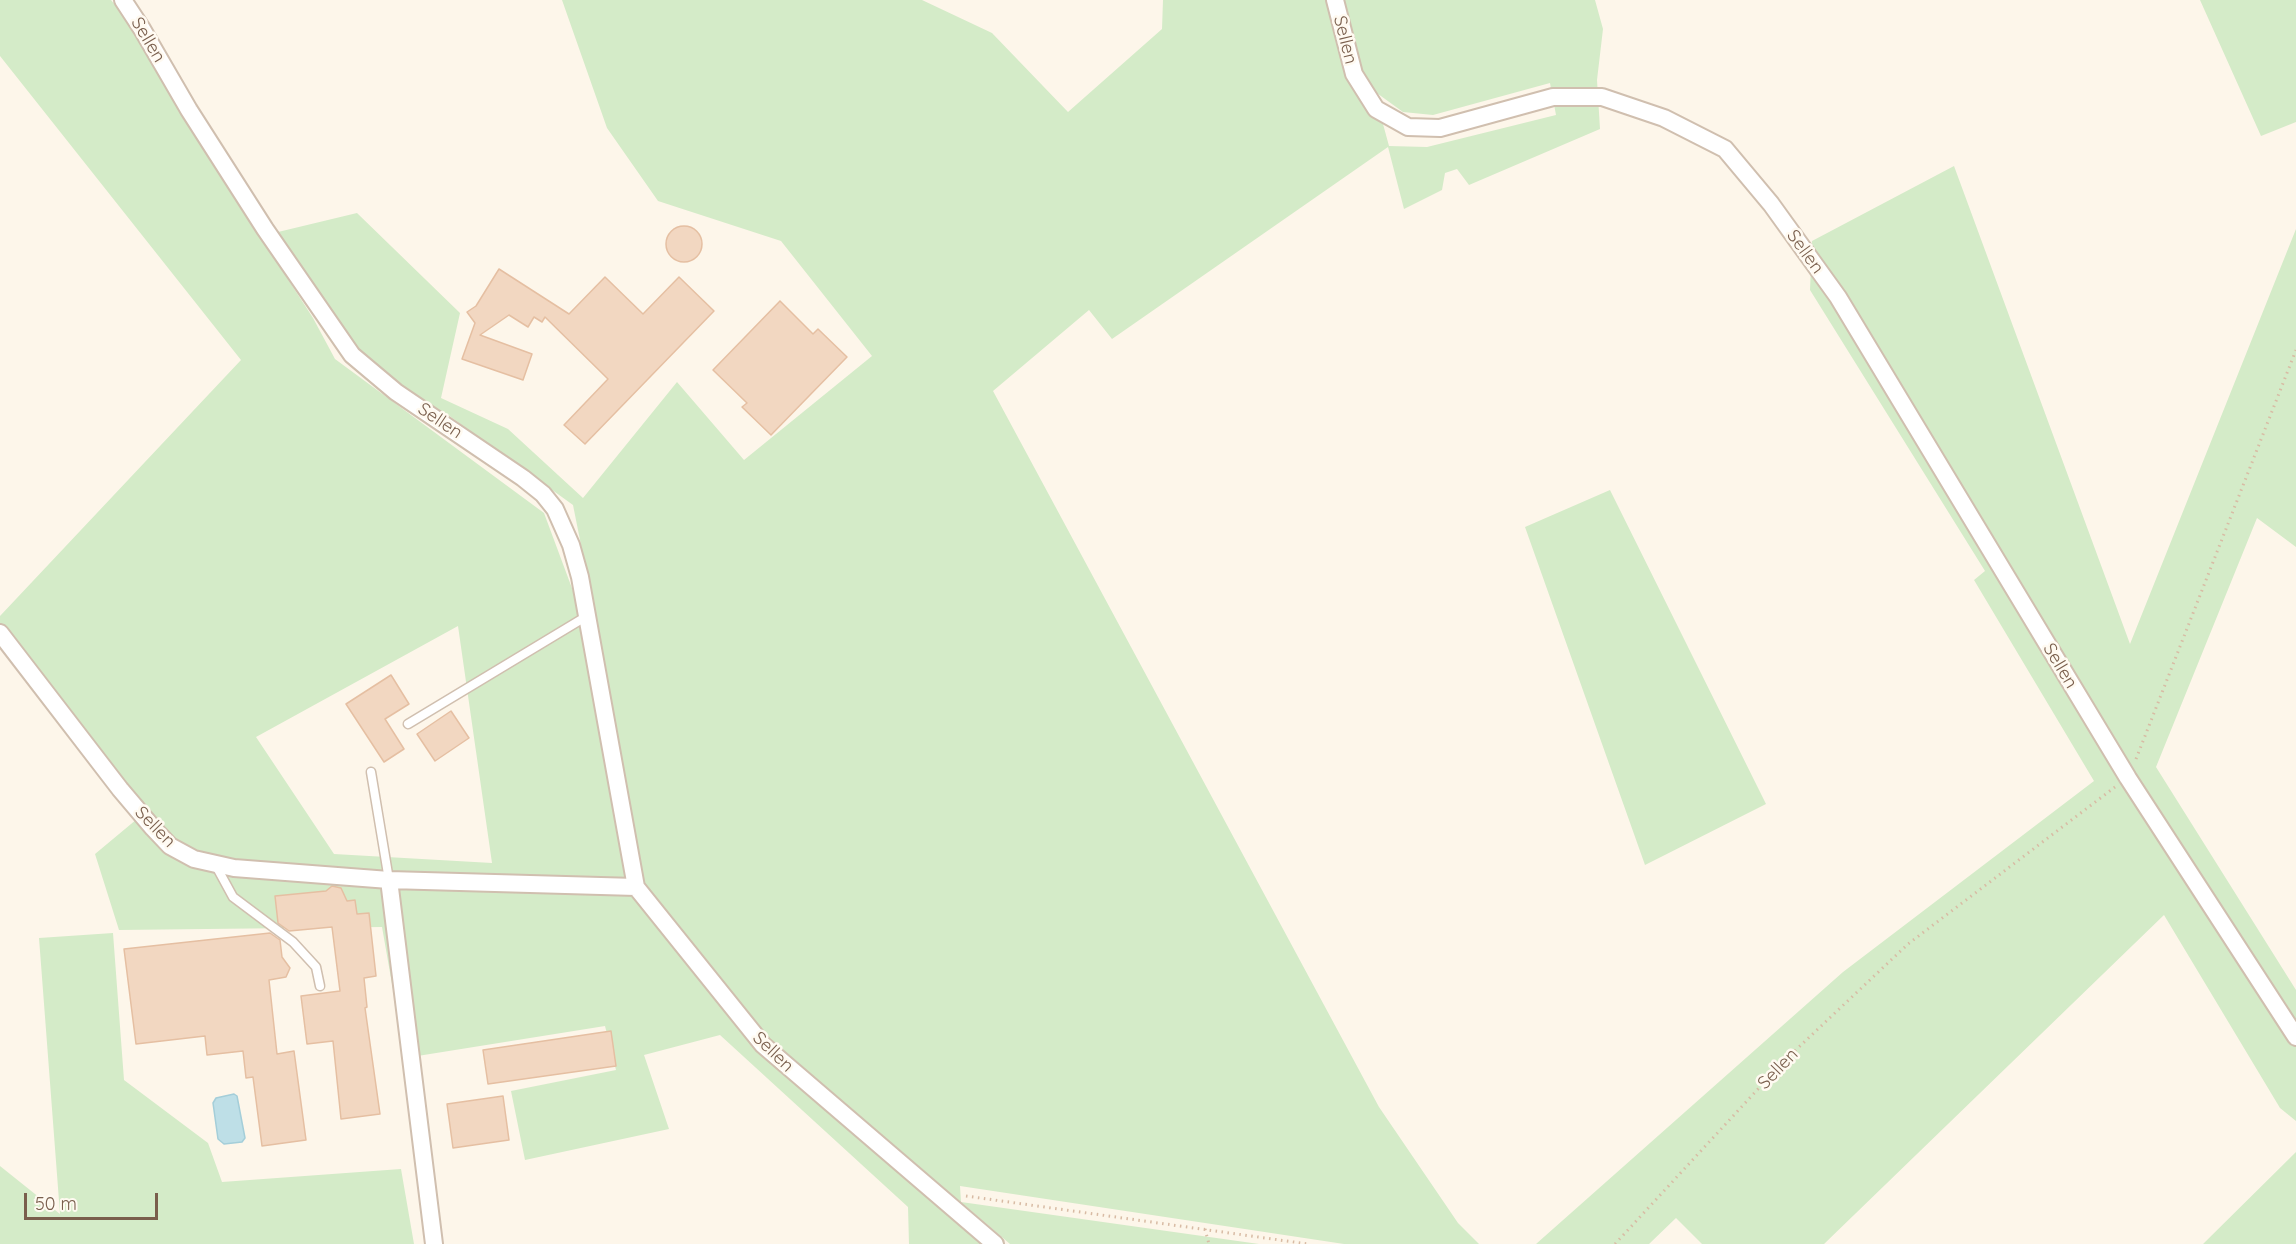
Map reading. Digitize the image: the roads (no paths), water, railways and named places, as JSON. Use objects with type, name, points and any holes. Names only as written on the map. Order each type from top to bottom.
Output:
[{"type":"street","name":"Sellen","points":[[123,0],[189,110],[265,229],[352,355],[378,378],[535,487],[555,509],[571,545],[587,616],[636,887],[763,1045],[936,1191],[995,1244]]},
{"type":"street","name":"Sellen","points":[[1335,0],[1354,74],[1376,109],[1408,127],[1440,128],[1553,97],[1602,97],[1664,118],[1725,149],[1771,204],[1838,297],[2128,778],[2296,1037]]},
{"type":"street","name":"Sellen","points":[[0,633],[153,828],[170,846],[194,860],[234,868],[389,880],[636,887]]},
{"type":"street","points":[[389,880],[434,1244]]},
{"type":"lane","points":[[408,724],[587,616]]},
{"type":"lane","points":[[371,772],[389,880]]},
{"type":"lane","points":[[215,864],[233,897],[293,942],[316,967],[320,986]]},
{"type":"water","points":[[234,1094],[237,1096],[245,1138],[242,1142],[224,1144],[218,1139],[213,1103],[216,1098]]}]
